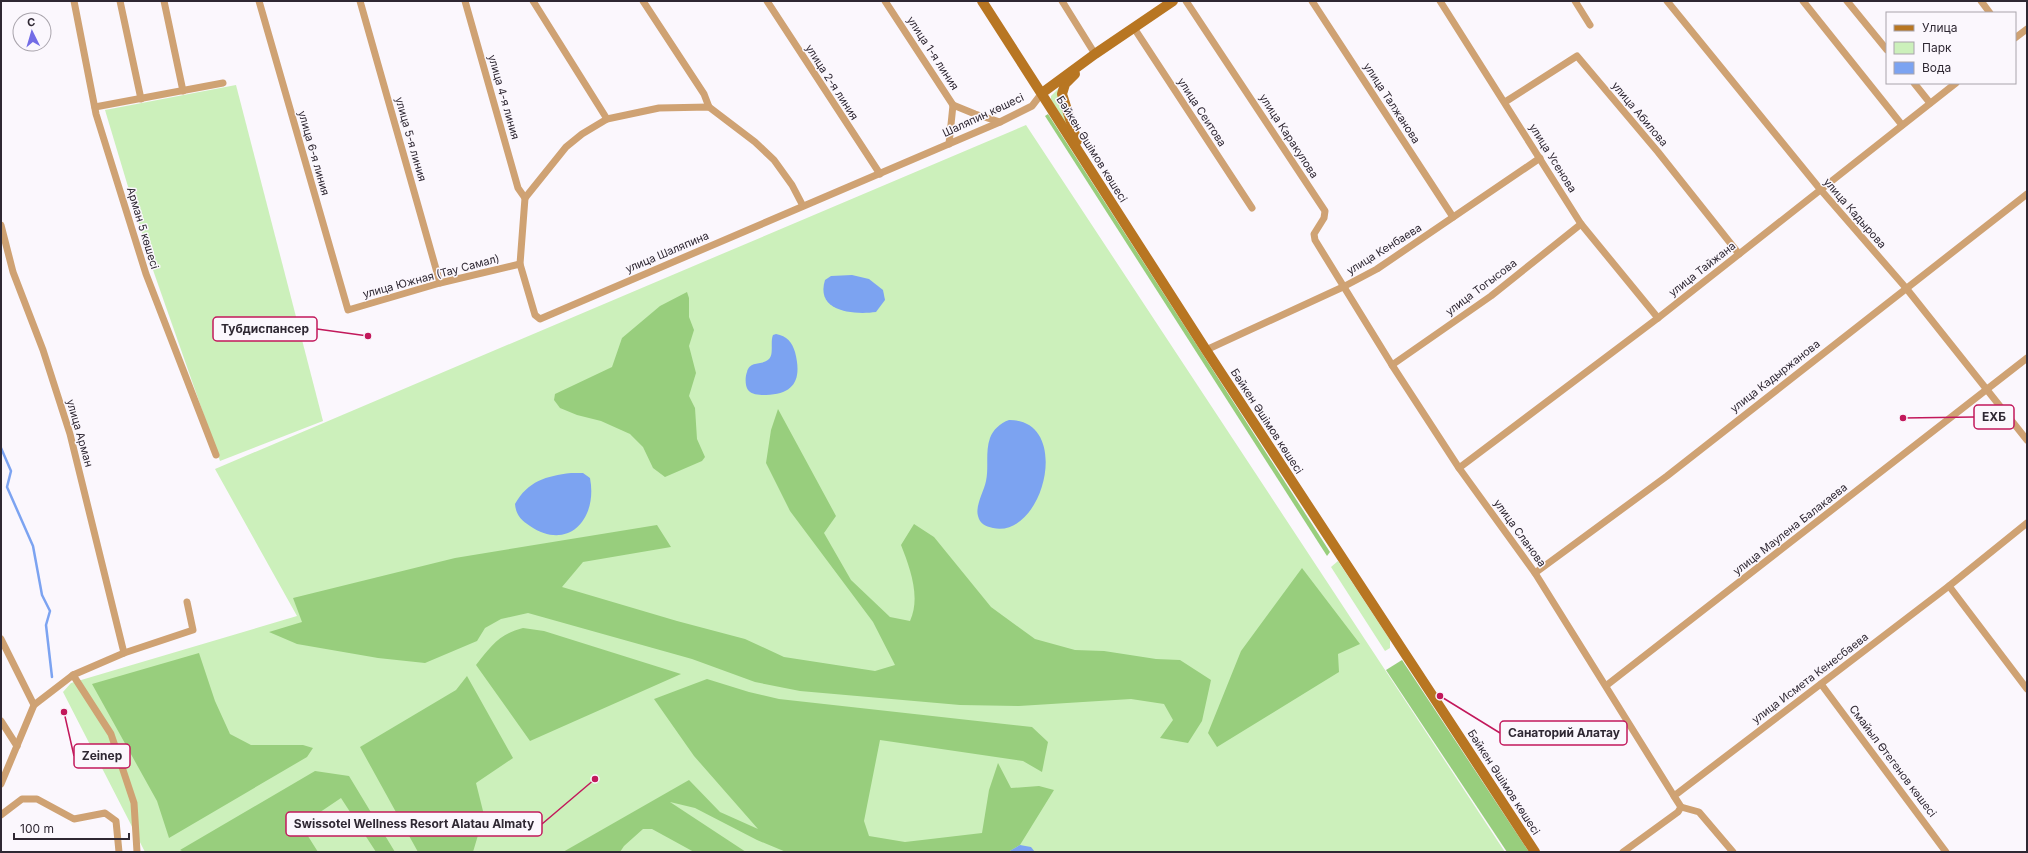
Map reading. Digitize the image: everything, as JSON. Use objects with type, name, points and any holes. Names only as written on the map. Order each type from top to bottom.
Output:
[{"type":"main road","name":"Бәйкен Әшімов көшесі","points":[[982,1],[1206,350],[1535,852]]},
{"type":"main road","name":"Шаляпин көшесі","points":[[1042,93],[1095,54],[1173,1]]},
{"type":"main road","points":[[1082,156],[1062,94],[1066,84],[1095,54]]},
{"type":"street","name":"Арман 5 көшесі","points":[[74,1],[95,107],[146,274],[216,454]]},
{"type":"street","points":[[120,1],[141,99]]},
{"type":"street","points":[[164,1],[183,90]]},
{"type":"street","name":"улица 6-я линия","points":[[259,1],[348,310]]},
{"type":"street","name":"улица 5-я линия","points":[[360,1],[440,283]]},
{"type":"street","name":"улица 4-я линия","points":[[465,1],[518,188],[525,198]]},
{"type":"street","points":[[533,1],[607,119]]},
{"type":"street","points":[[643,1],[704,94],[709,107],[755,142],[774,160],[792,184],[803,206]]},
{"type":"street","name":"улица 2-я линия","points":[[766,1],[880,174]]},
{"type":"street","name":"улица 1-я линия","points":[[885,1],[953,105],[949,144]]},
{"type":"street","points":[[1062,1],[1095,54]]},
{"type":"street","name":"улица Каракулова","points":[[1186,1],[1325,211],[1324,218],[1314,234],[1315,240],[1343,287]]},
{"type":"street","name":"улица Талжанова","points":[[1312,1],[1453,217]]},
{"type":"street","name":"улица Усенова","points":[[1440,1],[1581,224],[1658,318]]},
{"type":"street","points":[[1574,1],[1590,25]]},
{"type":"street","name":"улица Кадырова","points":[[1667,1],[1820,189],[1906,288],[2027,440]]},
{"type":"street","points":[[1803,1],[1902,125]]},
{"type":"street","points":[[1847,1],[1886,49]]},
{"type":"street","points":[[1981,1],[1989,12]]},
{"type":"street","name":"улица Сеитова","points":[[1134,28],[1252,208]]},
{"type":"street","points":[[2016,37],[2027,29]]},
{"type":"street","name":"улица Абилова","points":[[1505,102],[1577,56],[1658,152],[1739,254]]},
{"type":"street","points":[[95,107],[223,83]]},
{"type":"street","points":[[1915,84],[1930,103]]},
{"type":"street","name":"улица Тайжана","points":[[1459,468],[1658,318],[1955,84]]},
{"type":"street","name":"Шаляпин көшесі","points":[[803,206],[1000,122],[1032,106],[1042,93]]},
{"type":"street","points":[[953,105],[1000,122]]},
{"type":"street","points":[[520,264],[525,198],[566,147],[582,134],[607,119],[659,108],[709,107]]},
{"type":"street","name":"улица Кенбаева","points":[[1206,350],[1343,287],[1376,269],[1540,158]]},
{"type":"street","name":"улица Кадыржанова","points":[[1536,573],[1667,476],[2027,194]]},
{"type":"street","name":"улица Шаляпина","points":[[520,264],[535,315],[540,319],[803,206]]},
{"type":"street","name":"улица Тогысова","points":[[1392,365],[1491,296],[1581,224]]},
{"type":"street","name":"улица Арман","points":[[1,225],[13,272],[43,350],[70,434],[124,652]]},
{"type":"street","name":"улица Южная (Тау Самал)","points":[[348,310],[440,283],[520,264]]},
{"type":"street","name":"улица Сланова","points":[[1343,287],[1459,468],[1536,573],[1674,796]]},
{"type":"street","name":"улица Маулена Балакаева","points":[[1606,685],[2027,358]]},
{"type":"street","name":"улица Исмета Кенесбаева","points":[[1674,796],[1949,586],[2027,523]]},
{"type":"street","points":[[1949,586],[2027,689]]},
{"type":"street","points":[[1,784],[34,705],[73,675],[124,652],[193,630],[187,602]]},
{"type":"street","points":[[1,639],[34,705]]},
{"type":"street","points":[[73,675],[112,734],[134,803],[137,852]]},
{"type":"street","name":"Смайыл Өтегенов көшесі","points":[[1821,684],[1946,852]]},
{"type":"street","points":[[1,722],[17,746]]},
{"type":"street","points":[[1674,796],[1681,807],[1700,812],[1733,852]]},
{"type":"street","points":[[1,815],[22,799],[37,799],[74,819],[105,813],[116,820],[119,852]]},
{"type":"street","points":[[1624,852],[1678,812],[1681,807]]},
{"type":"green space","points":[[1063,84],[1070,129],[1051,100],[1051,96]]},
{"type":"green space","points":[[236,85],[323,421],[220,461],[153,270],[105,110]]},
{"type":"green space","points":[[1048,114],[1330,552],[1327,556],[1045,116]]},
{"type":"green space","points":[[1026,125],[1505,852],[145,852],[63,692],[71,683],[297,616],[215,469]]},
{"type":"green space","points":[[687,292],[689,298],[689,317],[694,330],[689,346],[696,373],[689,396],[695,408],[697,439],[705,457],[702,461],[665,477],[653,468],[643,447],[630,434],[601,421],[577,415],[560,408],[554,400],[555,394],[612,367],[622,338],[660,306]]},
{"type":"green space","points":[[778,409],[836,516],[824,533],[851,580],[890,617],[910,621],[913,612],[913,583],[908,563],[901,545],[914,524],[934,537],[991,607],[1035,639],[1075,650],[1104,651],[1156,659],[1180,660],[1211,680],[1202,721],[1188,743],[1160,738],[1173,720],[1164,704],[1131,699],[1019,706],[960,705],[800,691],[755,682],[692,659],[528,613],[501,619],[485,628],[477,641],[425,663],[378,658],[297,644],[269,632],[302,622],[293,598],[455,558],[657,525],[671,547],[583,562],[562,587],[677,621],[745,639],[784,657],[875,671],[895,665],[873,622],[790,511],[766,463],[771,430]]},
{"type":"green space","points":[[1338,561],[1390,640],[1390,648],[1385,651],[1331,567]]},
{"type":"green space","points":[[1302,568],[1360,644],[1338,654],[1339,672],[1217,747],[1208,733],[1241,651]]},
{"type":"green space","points":[[523,628],[544,631],[681,674],[530,741],[476,665],[491,647],[502,637]]},
{"type":"green space","points":[[199,653],[215,701],[230,734],[251,745],[303,745],[313,748],[307,757],[169,838],[157,801],[92,684]]},
{"type":"green space","points":[[1402,660],[1529,852],[1507,852],[1386,670]]},
{"type":"green space","points":[[467,676],[513,758],[476,783],[484,815],[473,852],[418,852],[360,747],[456,690]]},
{"type":"green space","points":[[707,679],[749,692],[779,699],[1032,727],[1048,742],[1042,772],[1023,761],[880,740],[864,821],[869,836],[905,842],[982,833],[989,790],[998,763],[1011,788],[1039,786],[1054,790],[1020,845],[1008,852],[786,852],[757,840],[695,808],[670,802],[746,852],[694,852],[652,829],[643,829],[624,846],[620,852],[563,852],[689,780],[720,812],[758,829],[694,756],[654,699]]},
{"type":"green space","points":[[315,771],[349,776],[395,852],[376,852],[341,798],[301,825],[318,852],[184,852],[180,850]]},
{"type":"water","points":[[852,275],[869,279],[883,290],[885,300],[876,312],[848,312],[831,305],[826,299],[823,291],[825,280],[831,276]]},
{"type":"water","points":[[776,334],[786,338],[792,345],[797,362],[797,377],[790,388],[784,392],[766,395],[754,394],[748,390],[746,386],[747,372],[753,364],[769,359],[771,354],[772,338],[773,335]]},
{"type":"water","points":[[1009,420],[1029,425],[1041,438],[1046,457],[1044,478],[1037,498],[1026,516],[1011,526],[993,528],[980,521],[977,512],[986,481],[990,438],[997,427]]},
{"type":"water","points":[[571,473],[583,473],[590,478],[591,493],[589,506],[585,518],[577,527],[568,533],[557,535],[544,533],[530,526],[522,519],[516,511],[515,504],[526,490],[538,481]]},
{"type":"water","points":[[1020,845],[1031,847],[1035,852],[1008,852]]},
{"type":"waterway","points":[[1,448],[11,471],[7,487],[33,546],[42,595],[50,611],[46,625],[52,677]]},
{"type":"place","name":"Тубдиспансер","points":[[368,336]]},
{"type":"place","name":"ЕХБ","points":[[1903,418]]},
{"type":"place","name":"Санаторий Алатау","points":[[1440,696]]},
{"type":"place","name":"Zeinep","points":[[64,712]]},
{"type":"place","name":"Swissotel Wellness Resort Alatau Almaty","points":[[595,779]]}]
